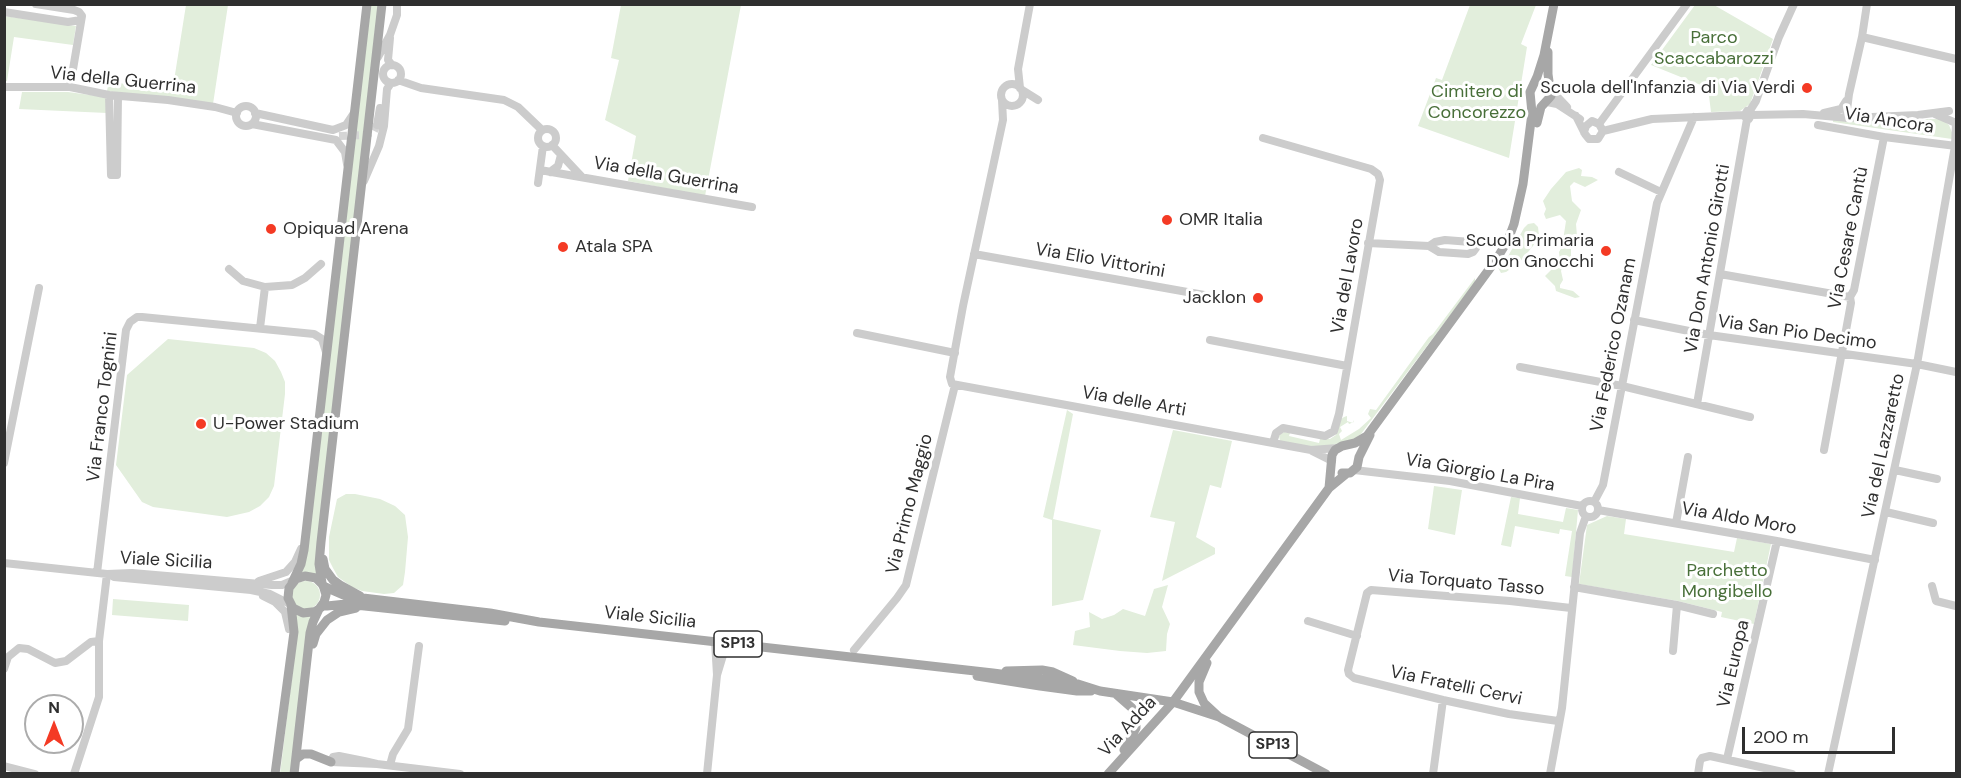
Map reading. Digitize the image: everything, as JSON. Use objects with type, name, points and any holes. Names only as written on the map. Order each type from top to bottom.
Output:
[{"type":"main road","points":[[275,774],[294,632],[288,592],[301,564],[305,539],[367,4]]},
{"type":"main road","points":[[294,774],[310,630],[325,598],[319,564],[321,542],[382,4]]},
{"type":"main road","points":[[1523,184],[1532,113],[1531,91],[1549,35],[1554,4]]},
{"type":"main road","points":[[1219,717],[1204,703],[1199,690],[1200,680],[1213,650],[1329,488],[1350,472],[1382,416],[1505,246],[1513,227],[1538,114],[1551,96],[1548,69],[1549,35]]},
{"type":"main road","points":[[1531,91],[1542,83],[1549,88]]},
{"type":"main road","points":[[1531,91],[1535,103],[1545,103]]},
{"type":"main road","points":[[1329,488],[1332,455],[1342,447],[1363,438],[1382,416]]},
{"type":"main road","points":[[1342,447],[1354,449],[1359,458]]},
{"type":"main road","points":[[1332,462],[1337,471],[1350,472]]},
{"type":"main road","points":[[321,542],[324,565],[328,574],[340,585],[374,600]]},
{"type":"main road","points":[[293,581],[301,576],[309,576],[316,578],[323,585]]},
{"type":"main road","name":"Viale Sicilia","points":[[323,585],[346,596],[490,613],[539,622]]},
{"type":"main road","points":[[290,604],[303,613],[311,613],[319,609]]},
{"type":"main road","name":"Viale Sicilia","points":[[319,609],[343,604],[727,642],[993,673],[1077,691],[1100,691],[1173,702]]},
{"type":"main road","points":[[306,667],[316,634],[332,615],[348,609],[388,609]]},
{"type":"main road","name":"Via Adda","points":[[1108,774],[1173,702],[1213,650]]},
{"type":"main road","name":"Viale Sicilia","points":[[937,667],[992,679],[1078,684],[1100,691]]},
{"type":"main road","points":[[1040,669],[1047,675],[1038,682],[1032,672],[1040,669]]},
{"type":"main road","points":[[993,673],[1040,669],[1066,677],[1078,684]]},
{"type":"main road","points":[[1115,693],[1132,708],[1136,717],[1135,730],[1122,758]]},
{"type":"main road","name":"SP13","points":[[1173,702],[1219,717],[1326,774]]},
{"type":"main road","points":[[296,759],[303,754],[311,754],[331,762]]},
{"type":"street","points":[[36,4],[79,12],[81,20],[70,87]]},
{"type":"street","points":[[376,61],[390,35],[397,15],[397,4]]},
{"type":"street","name":"Via Primo Maggio","points":[[854,650],[906,585],[953,384],[950,377],[1003,120],[1001,92],[1018,69],[1030,4]]},
{"type":"street","points":[[1549,88],[1575,115],[1587,137],[1595,140],[1600,137],[1601,127],[1687,4]]},
{"type":"street","name":"Via Don Antonio Girotti","points":[[1697,404],[1748,115],[1756,101],[1779,37],[1794,4]]},
{"type":"street","points":[[1846,118],[1867,4]]},
{"type":"street","points":[[4,12],[68,21],[81,20]]},
{"type":"street","points":[[390,35],[388,60],[392,65],[386,67],[383,72],[394,79]]},
{"type":"street","points":[[1862,37],[1956,59]]},
{"type":"street","name":"Via della Guerrina","points":[[392,65],[397,67],[394,79],[421,88],[504,100],[518,107],[542,130],[548,129],[554,133],[555,140],[548,145],[561,154],[582,177],[752,207]]},
{"type":"street","name":"Via Primo Maggio","points":[[1003,120],[1018,104],[1022,96],[1018,69]]},
{"type":"street","points":[[362,185],[379,146],[384,126],[387,89],[394,79]]},
{"type":"street","points":[[377,125],[394,79]]},
{"type":"street","points":[[1002,100],[1009,105],[1038,100],[1029,97],[1014,84],[1007,85]]},
{"type":"street","name":"Via della Guerrina","points":[[4,87],[70,87],[113,95],[215,107],[237,113]]},
{"type":"street","points":[[1810,115],[1840,110],[1844,107],[1849,94]]},
{"type":"street","points":[[113,95],[117,175],[111,175],[113,95]]},
{"type":"street","points":[[1545,103],[1557,104],[1601,127],[1646,119],[1748,115],[1810,115],[1846,118],[1951,112],[1951,122],[1956,123]]},
{"type":"street","points":[[244,106],[251,108],[254,119],[247,126],[241,125],[237,119],[237,113],[244,106]]},
{"type":"street","points":[[254,119],[333,130],[346,125],[354,112]]},
{"type":"street","name":"Via Federico Ozanam","points":[[1594,502],[1603,487],[1656,205],[1694,117]]},
{"type":"street","points":[[254,119],[339,136]]},
{"type":"street","points":[[254,119],[336,140],[345,152],[348,166]]},
{"type":"street","points":[[1584,132],[1590,122]]},
{"type":"street","name":"Via del Lazzaretto","points":[[1828,774],[1917,364],[1956,146],[1956,123]]},
{"type":"street","name":"Via Ancora","points":[[1818,125],[1884,137],[1956,146]]},
{"type":"street","points":[[537,183],[548,145],[539,142],[538,137],[542,130]]},
{"type":"street","name":"Via Cesare Cantù","points":[[1824,450],[1851,303],[1850,297],[1854,290],[1884,137]]},
{"type":"street","name":"Via del Lavoro","points":[[1263,138],[1377,172],[1380,177],[1338,420],[1332,434],[1321,436],[1283,428],[1276,433],[1273,443]]},
{"type":"street","points":[[550,172],[558,166],[561,154]]},
{"type":"street","points":[[540,170],[582,177]]},
{"type":"street","points":[[1619,172],[1661,192]]},
{"type":"street","points":[[1368,243],[1429,246],[1439,252],[1468,254],[1476,248],[1471,242],[1445,240],[1429,246]]},
{"type":"street","name":"Via Elio Vittorini","points":[[974,254],[1221,298]]},
{"type":"street","points":[[229,269],[243,281],[265,287],[292,285],[305,278],[321,264]]},
{"type":"street","points":[[1720,274],[1850,297]]},
{"type":"street","points":[[260,328],[265,287]]},
{"type":"street","points":[[4,463],[39,288]]},
{"type":"street","name":"Via Franco Tognini","points":[[97,573],[128,326],[134,319],[142,317],[314,334]]},
{"type":"street","points":[[314,334],[323,330],[330,319]]},
{"type":"street","name":"Via San Pio Decimo","points":[[1634,320],[1709,335],[1917,364],[1956,372]]},
{"type":"street","points":[[857,333],[955,353]]},
{"type":"street","points":[[314,334],[322,339],[326,353]]},
{"type":"street","points":[[1210,340],[1347,366]]},
{"type":"street","points":[[1520,367],[1622,386],[1750,417]]},
{"type":"street","name":"Via delle Arti","points":[[953,384],[1311,450],[1342,447]]},
{"type":"street","name":"Via delle Arti","points":[[1311,450],[1332,462]]},
{"type":"street","points":[[1676,524],[1688,457]]},
{"type":"street","points":[[1359,458],[1377,472]]},
{"type":"street","points":[[1895,470],[1937,479]]},
{"type":"street","name":"Via Giorgio La Pira","points":[[1350,472],[1377,472],[1463,484],[1582,506]]},
{"type":"street","points":[[1587,501],[1594,502],[1598,510],[1594,516],[1586,516],[1582,511],[1582,506],[1587,501]]},
{"type":"street","name":"Via Aldo Moro","points":[[1598,510],[1875,560]]},
{"type":"street","points":[[1886,512],[1934,523]]},
{"type":"street","points":[[1550,774],[1562,708],[1580,533],[1586,516]]},
{"type":"street","points":[[234,585],[266,580],[286,572],[299,556],[305,539]]},
{"type":"street","name":"Via Europa","points":[[1727,759],[1777,541]]},
{"type":"street","name":"Viale Sicilia","points":[[4,563],[107,574],[132,573],[234,585],[279,585],[293,581]]},
{"type":"street","points":[[74,773],[99,697],[99,641],[107,574]]},
{"type":"street","points":[[234,585],[270,598],[285,612],[289,627],[289,667]]},
{"type":"street","name":"Viale Sicilia","points":[[234,585],[270,594],[290,604]]},
{"type":"street","points":[[1932,586],[1936,601],[1956,606]]},
{"type":"street","points":[[1574,587],[1677,605],[1713,614]]},
{"type":"street","name":"Via Torquato Tasso","points":[[1349,674],[1348,668],[1366,595],[1372,590],[1571,608]]},
{"type":"street","points":[[1672,651],[1677,605]]},
{"type":"street","points":[[1308,621],[1357,636]]},
{"type":"street","points":[[4,669],[8,657],[19,648],[28,649],[55,663],[66,661],[91,642],[99,641]]},
{"type":"street","points":[[707,774],[717,675],[716,641]]},
{"type":"street","points":[[717,675],[727,642]]},
{"type":"street","points":[[390,765],[393,754],[407,732],[419,646]]},
{"type":"street","name":"Via Fratelli Cervi","points":[[1349,674],[1354,678],[1443,700],[1509,714],[1558,721]]},
{"type":"street","points":[[1432,774],[1443,700]]},
{"type":"street","points":[[1698,774],[1699,764],[1705,756],[1792,774]]},
{"type":"street","points":[[331,762],[390,765],[460,774]]},
{"type":"street","points":[[4,766],[35,774]]},
{"type":"green space","points":[[186,5],[228,5],[213,104],[107,91],[109,81],[141,87],[148,82],[173,87]]},
{"type":"green space","points":[[371,5],[378,5],[318,538],[317,575],[302,572]]},
{"type":"green space","points":[[621,5],[741,5],[705,196],[628,181],[636,136],[605,120],[619,60],[611,58]]},
{"type":"green space","name":"Cimitero di Concorezzo","points":[[1470,5],[1536,5],[1521,44],[1527,47],[1509,158],[1418,126],[1436,78],[1442,80]]},
{"type":"green space","name":"Parco Scaccabarozzi","points":[[1695,5],[1714,5],[1773,39],[1750,104],[1740,111],[1711,112],[1708,88],[1651,65]]},
{"type":"green space","points":[[4,16],[76,26],[73,45],[14,37],[7,81],[5,81]]},
{"type":"green space","points":[[22,92],[68,92],[105,97],[107,113],[19,109]]},
{"type":"green space","points":[[1941,119],[1949,125],[1953,135],[1952,139],[1833,122],[1833,120]]},
{"type":"green space","points":[[1579,168],[1582,170],[1581,176],[1598,180],[1585,187],[1574,182],[1570,186],[1572,201],[1581,210],[1576,224],[1577,236],[1571,249],[1571,259],[1564,263],[1561,271],[1563,280],[1560,288],[1573,291],[1580,297],[1575,298],[1556,291],[1555,286],[1545,276],[1560,261],[1559,252],[1562,247],[1566,221],[1560,215],[1546,219],[1543,201],[1566,172]]},
{"type":"green space","points":[[1534,223],[1538,227],[1539,236],[1533,246],[1519,263],[1501,273],[1496,264],[1507,258],[1524,228]]},
{"type":"green space","points":[[1475,278],[1475,282],[1361,434],[1354,439],[1325,447],[1313,448],[1280,441],[1279,435],[1284,432],[1290,433],[1289,436],[1319,443],[1320,439],[1330,439],[1336,435],[1340,420],[1344,417],[1347,416],[1347,421],[1352,423],[1348,422],[1340,427],[1341,440],[1371,418],[1368,414],[1370,409],[1376,410]]},
{"type":"green space","name":"U-Power Stadium","points":[[168,339],[254,348],[266,353],[275,361],[281,372],[285,382],[285,394],[274,486],[269,497],[249,512],[227,517],[153,507],[142,502],[116,465],[127,375]]},
{"type":"green space","points":[[1067,410],[1073,414],[1053,519],[1101,530],[1083,600],[1052,606],[1052,520],[1043,517]]},
{"type":"green space","points":[[1173,430],[1232,441],[1221,488],[1210,485],[1196,537],[1215,548],[1215,554],[1162,581],[1175,522],[1150,517]]},
{"type":"green space","points":[[1434,486],[1462,490],[1455,535],[1428,529]]},
{"type":"green space","points":[[346,494],[380,499],[395,506],[405,515],[408,537],[405,572],[403,585],[394,593],[362,591],[352,587],[338,577],[329,560],[329,537],[337,499]]},
{"type":"green space","points":[[1511,497],[1520,498],[1518,514],[1563,522],[1566,508],[1578,510],[1572,577],[1565,576],[1572,531],[1560,529],[1559,534],[1515,526],[1511,547],[1501,545]]},
{"type":"green space","name":"Parchetto Mongibello","points":[[1607,516],[1626,519],[1624,534],[1734,552],[1737,538],[1771,544],[1754,624],[1721,617],[1722,612],[1678,601],[1579,584],[1587,525]]},
{"type":"green space","points":[[306,581],[316,585],[320,595],[316,605],[306,609],[296,605],[292,595],[296,585]]},
{"type":"green space","points":[[1168,585],[1162,607],[1170,624],[1166,651],[1147,653],[1073,645],[1075,631],[1090,627],[1089,612],[1102,619],[1123,609],[1145,616],[1154,589]]},
{"type":"green space","points":[[113,599],[189,605],[188,621],[112,615]]},
{"type":"green space","points":[[296,614],[313,616],[291,773],[280,774],[297,636]]},
{"type":"tunnel","points":[[339,136],[365,135],[374,131],[377,125]]},
{"type":"place","name":"Scuola dell'Infanzia di Via Verdi","points":[[1807,88]]},
{"type":"place","name":"OMR Italia","points":[[1167,220]]},
{"type":"place","name":"Opiquad Arena","points":[[271,229]]},
{"type":"place","name":"Atala SPA","points":[[563,247]]},
{"type":"place","name":"Scuola Primaria Don Gnocchi","points":[[1606,251]]},
{"type":"place","name":"Jacklon","points":[[1258,298]]},
{"type":"place","name":"U-Power Stadium","points":[[201,424]]}]
